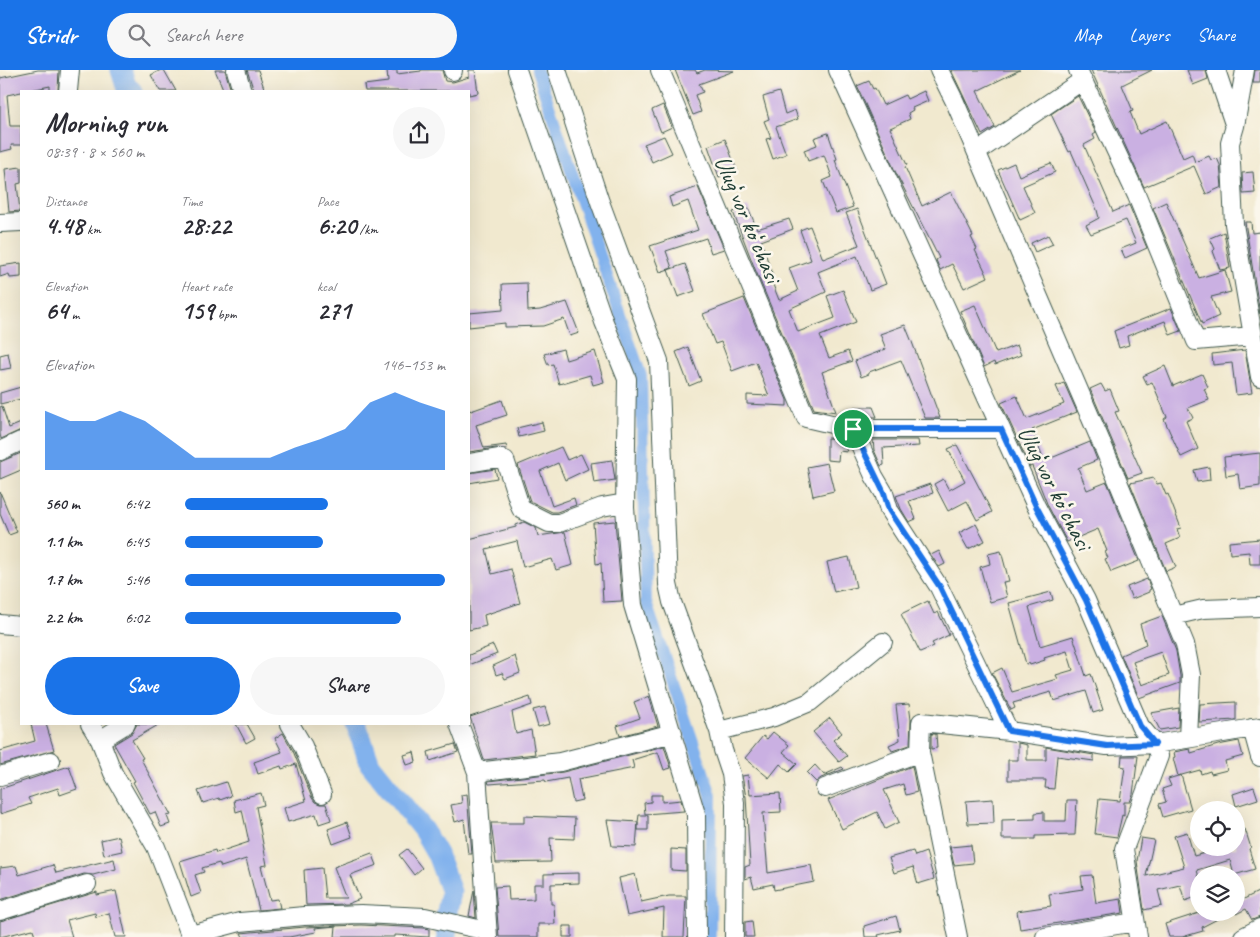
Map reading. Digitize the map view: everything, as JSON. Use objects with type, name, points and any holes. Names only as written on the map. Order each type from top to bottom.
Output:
[{"type":"street","points":[[68,90],[70,70]]},
{"type":"street","points":[[236,70],[242,90]]},
{"type":"street","points":[[517,70],[604,322],[627,379],[626,503],[633,605],[673,732],[696,814],[697,937]]},
{"type":"street","points":[[557,70],[600,202],[659,361],[668,584],[672,602],[719,731],[731,774],[735,803],[734,937]]},
{"type":"street","name":"Ulugʻvor koʻchasi","points":[[660,70],[806,418],[853,429],[1001,429],[1036,506],[1086,600],[1140,726],[1155,744]]},
{"type":"street","points":[[838,70],[1001,429]]},
{"type":"street","points":[[939,70],[977,152],[1185,644],[1191,676],[1188,738]]},
{"type":"street","points":[[1216,70],[1235,126]]},
{"type":"street","points":[[1245,70],[1230,143],[1234,224],[1260,377]]},
{"type":"street","points":[[977,152],[1081,75],[1138,196],[1196,341],[1253,336]]},
{"type":"street","points":[[0,223],[20,222]]},
{"type":"street","points":[[853,429],[884,493],[889,510],[940,587],[1009,731]]},
{"type":"street","points":[[0,451],[20,441]]},
{"type":"street","points":[[470,463],[498,458],[506,460],[521,509],[549,523],[559,523],[602,507],[626,503]]},
{"type":"street","points":[[1174,616],[1203,609],[1260,607]]},
{"type":"street","points":[[0,624],[20,626]]},
{"type":"street","points":[[719,731],[774,717],[810,702],[883,642]]},
{"type":"street","points":[[958,937],[920,752],[921,722],[1009,731],[1107,746],[1155,744],[1256,727],[1260,757]]},
{"type":"street","points":[[91,725],[100,740],[113,773],[156,847],[191,936],[240,922],[304,916],[390,914],[425,917],[488,934],[477,772],[459,725]]},
{"type":"street","points":[[100,740],[124,725]]},
{"type":"street","points":[[291,725],[303,746],[322,794]]},
{"type":"street","points":[[477,772],[560,762],[673,732]]},
{"type":"street","points":[[1045,937],[1136,930],[1124,849],[1160,756],[1155,744]]},
{"type":"street","points":[[825,788],[920,752]]},
{"type":"street","points":[[0,776],[51,761]]},
{"type":"street","points":[[0,911],[87,884]]},
{"type":"street","points":[[1243,937],[1260,928]]},
{"type":"building","points":[[38,70],[59,70],[58,90],[50,90],[50,86],[20,90],[20,92],[7,95],[10,126],[20,126],[20,145],[11,145],[12,149],[0,152],[0,78]]},
{"type":"building","points":[[164,70],[175,90],[159,90],[151,75]]},
{"type":"building","points":[[215,70],[225,70],[231,90],[224,90]]},
{"type":"building","points":[[247,70],[258,70],[265,90],[254,90]]},
{"type":"building","points":[[387,70],[397,70],[397,74],[421,70],[442,70],[445,81],[453,82],[469,77],[469,70],[475,70],[478,93],[470,95],[470,90],[365,90],[364,85],[388,82]]},
{"type":"building","points":[[675,70],[695,70],[697,73],[705,70],[734,71],[699,84],[703,92],[695,95],[701,112],[693,115]]},
{"type":"building","points":[[951,70],[1020,70],[977,91],[995,127],[982,135]]},
{"type":"building","points":[[1091,70],[1152,70],[1122,85],[1133,111],[1130,112],[1139,134],[1167,121],[1183,158],[1192,154],[1195,162],[1209,156],[1211,160],[1217,158],[1220,165],[1222,187],[1206,194],[1194,166],[1144,187]]},
{"type":"building","points":[[1187,70],[1206,70],[1208,79],[1193,85]]},
{"type":"building","points":[[1255,70],[1260,70],[1260,83],[1253,83]]},
{"type":"building","points":[[869,81],[873,89],[875,88],[883,105],[905,95],[907,99],[924,91],[928,101],[912,108],[913,110],[908,113],[910,119],[890,128],[907,165],[905,167],[922,206],[951,192],[973,236],[971,237],[977,249],[975,250],[988,277],[964,288],[952,264],[940,270],[936,260],[939,258],[895,171],[857,86]]},
{"type":"building","points":[[779,92],[785,114],[795,110],[798,119],[776,127],[786,154],[773,159],[766,139],[771,138],[764,121],[769,119],[763,97]]},
{"type":"building","points":[[1078,96],[1096,133],[1093,135],[1095,139],[1084,145],[1113,212],[1129,205],[1147,248],[1125,258],[1121,249],[1136,243],[1126,220],[1091,234],[1086,225],[1099,218],[1097,210],[1071,151],[1069,152],[1051,114]]},
{"type":"building","points":[[663,105],[672,127],[661,132],[652,110]]},
{"type":"building","points":[[828,133],[837,159],[835,160],[853,207],[836,213],[823,181],[832,177],[824,155],[808,161],[804,150],[817,145],[814,138]]},
{"type":"building","points":[[664,136],[672,153],[652,162],[644,144]]},
{"type":"building","points":[[725,139],[737,171],[719,177],[708,146]]},
{"type":"building","points":[[1014,163],[1019,176],[1051,163],[1055,172],[1023,186],[1035,213],[1020,220],[998,170]]},
{"type":"building","points":[[20,167],[20,183],[17,184],[20,211],[9,212],[5,169]]},
{"type":"building","points":[[1253,172],[1255,193],[1243,194],[1242,173]]},
{"type":"building","points":[[698,187],[724,249],[711,253],[706,238],[666,251],[672,268],[660,272],[650,246],[698,230],[688,201],[672,207],[669,197]]},
{"type":"building","points":[[1166,202],[1199,278],[1225,270],[1231,292],[1211,297],[1219,316],[1202,324],[1153,208]]},
{"type":"building","points":[[748,207],[757,229],[789,219],[793,229],[761,241],[773,276],[770,277],[779,300],[798,291],[789,268],[811,260],[800,230],[810,226],[823,259],[859,245],[846,213],[857,209],[886,284],[870,290],[857,256],[818,272],[826,292],[789,309],[798,332],[835,318],[827,296],[843,290],[856,322],[820,336],[829,358],[848,351],[852,361],[822,372],[836,412],[814,409],[733,212]]},
{"type":"building","points":[[1245,222],[1251,222],[1252,233],[1260,232],[1260,314]]},
{"type":"building","points":[[1224,232],[1230,268],[1220,270],[1210,238]]},
{"type":"building","points":[[1048,235],[1053,244],[1035,252],[1031,243]]},
{"type":"building","points":[[20,263],[20,277],[10,278],[9,274],[0,277],[0,266]]},
{"type":"building","points":[[685,264],[695,291],[678,297],[668,270]]},
{"type":"building","points":[[527,283],[528,311],[540,310],[567,302],[579,333],[570,336],[564,319],[543,326],[505,327],[505,323],[470,327],[470,313],[503,310],[502,284]]},
{"type":"building","points":[[744,298],[787,400],[787,406],[747,404],[747,395],[769,396],[756,362],[732,371],[721,342],[715,344],[703,314]]},
{"type":"building","points":[[975,305],[996,353],[1017,345],[1021,355],[995,365],[994,362],[984,367],[960,311]]},
{"type":"building","points":[[1171,308],[1181,331],[1170,335],[1165,321],[1127,336],[1129,345],[1119,348],[1114,331]]},
{"type":"building","points":[[905,325],[940,418],[925,418],[901,360],[861,377],[855,361],[886,349],[880,334]]},
{"type":"building","points":[[688,347],[701,381],[689,386],[676,352]]},
{"type":"building","points":[[563,349],[566,360],[595,351],[604,382],[593,385],[590,375],[559,384],[553,364],[548,365],[544,354]]},
{"type":"building","points":[[1245,350],[1252,393],[1236,395],[1232,363],[1213,365],[1212,354]]},
{"type":"building","points":[[8,353],[11,368],[0,370],[0,355]]},
{"type":"building","points":[[1165,366],[1173,386],[1202,374],[1208,387],[1204,389],[1209,400],[1188,408],[1193,418],[1186,421],[1198,449],[1181,457],[1164,419],[1167,417],[1152,382],[1147,384],[1143,376]]},
{"type":"building","points":[[1064,383],[1077,412],[1032,430],[1044,461],[1090,442],[1097,460],[1078,468],[1087,490],[1107,482],[1139,561],[1111,572],[1105,559],[1108,558],[1105,552],[1107,551],[1098,529],[1067,542],[1048,506],[1032,466],[1030,467],[1001,403],[1017,396],[1027,419],[1064,404],[1056,386]]},
{"type":"building","points":[[1101,384],[1105,391],[1110,389],[1119,411],[1115,412],[1142,473],[1128,478],[1090,389]]},
{"type":"building","points":[[20,387],[20,399],[0,404],[0,393]]},
{"type":"building","points":[[502,400],[507,415],[476,425],[484,448],[506,445],[507,449],[496,448],[470,452],[471,411]]},
{"type":"building","points":[[2,406],[9,428],[20,423],[20,430],[1,439],[0,434],[0,407]]},
{"type":"building","points":[[854,407],[873,407],[877,417],[854,417]]},
{"type":"building","points":[[542,422],[544,431],[519,437],[517,428]]},
{"type":"building","points":[[827,438],[844,439],[847,452],[839,451],[838,461],[827,460]]},
{"type":"building","points":[[873,440],[918,440],[919,446],[883,448],[884,465],[881,466],[874,450]]},
{"type":"building","points":[[957,445],[992,512],[977,520],[967,501],[948,511],[934,484],[943,479],[949,490],[965,481],[948,449]]},
{"type":"building","points":[[561,447],[567,460],[581,454],[588,469],[565,480],[558,463],[540,471],[552,506],[574,498],[576,505],[552,512],[530,501],[518,465]]},
{"type":"building","points":[[20,453],[20,470],[0,479],[0,462]]},
{"type":"building","points":[[1260,453],[1260,486],[1240,489],[1238,474],[1226,476],[1224,457]]},
{"type":"building","points":[[612,460],[615,480],[594,483],[591,463]]},
{"type":"building","points":[[827,463],[834,491],[813,496],[807,467]]},
{"type":"building","points":[[1209,467],[1210,480],[1197,482],[1194,470]]},
{"type":"building","points":[[495,469],[497,478],[470,483],[470,473]]},
{"type":"building","points":[[1154,478],[1157,484],[1161,483],[1166,495],[1168,494],[1181,528],[1177,529],[1180,538],[1166,544],[1176,567],[1166,571],[1130,483]]},
{"type":"building","points":[[930,484],[933,493],[909,501],[916,519],[909,522],[896,496]]},
{"type":"building","points":[[0,492],[17,532],[9,535],[0,514]]},
{"type":"building","points":[[615,521],[622,601],[603,602],[601,563],[596,564],[593,523]]},
{"type":"building","points":[[524,522],[536,528],[538,536],[565,532],[573,565],[556,570],[552,559],[523,567],[517,541],[486,549],[492,574],[511,569],[520,603],[484,615],[486,626],[470,630],[470,539],[516,527],[516,525]]},
{"type":"building","points":[[976,524],[985,541],[968,549],[959,533]]},
{"type":"building","points":[[1260,539],[1260,564],[1250,564],[1249,552],[1230,554],[1229,542]]},
{"type":"building","points":[[939,551],[945,564],[939,567],[931,555]]},
{"type":"building","points":[[1001,551],[1009,581],[1003,582],[1007,597],[990,602],[980,567],[990,564],[988,554]]},
{"type":"building","points":[[849,557],[856,587],[834,592],[827,562]]},
{"type":"building","points":[[1147,579],[1151,589],[1149,592],[1132,599],[1127,587]]},
{"type":"building","points":[[1051,592],[1053,600],[1029,607],[1040,646],[1073,636],[1086,676],[1091,674],[1103,710],[1093,713],[1086,691],[1054,701],[1051,692],[1013,703],[1015,708],[1011,710],[992,673],[1002,668],[1012,692],[1058,679],[1056,675],[1073,670],[1067,651],[1044,658],[1045,660],[1030,665],[1029,663],[1026,664],[1009,603]]},
{"type":"building","points":[[928,601],[934,614],[938,612],[949,635],[932,643],[934,646],[920,652],[901,614]]},
{"type":"building","points":[[1162,616],[1176,651],[1180,683],[1139,698],[1121,655],[1146,644],[1140,624]],"holes":[[[1161,652],[1169,675],[1142,685],[1133,662]]]},
{"type":"building","points":[[493,645],[497,654],[470,665],[470,655]]},
{"type":"building","points":[[515,656],[520,673],[505,679],[502,673],[496,675],[493,666]]},
{"type":"building","points":[[649,696],[658,726],[620,736],[617,726],[640,718],[634,702]]},
{"type":"building","points":[[530,697],[532,705],[512,712],[516,734],[531,730],[535,754],[484,760],[470,717]]},
{"type":"building","points":[[1236,702],[1236,720],[1199,722],[1200,704]]},
{"type":"building","points":[[909,704],[911,720],[910,745],[892,751],[889,745],[900,740],[896,705]]},
{"type":"building","points":[[545,707],[550,724],[538,727],[533,710]]},
{"type":"building","points":[[1179,708],[1178,727],[1160,730],[1151,713]]},
{"type":"building","points":[[830,718],[842,733],[833,740],[847,756],[839,762],[813,732]]},
{"type":"building","points":[[31,725],[46,725],[54,750],[0,765],[0,751],[35,741]]},
{"type":"building","points":[[136,725],[158,725],[132,740],[171,815],[167,816],[170,824],[161,827],[155,812],[150,814],[133,782],[135,781],[114,744],[132,733]]},
{"type":"building","points":[[237,725],[248,725],[255,738],[246,743]]},
{"type":"building","points":[[773,732],[789,745],[783,752],[797,764],[789,772],[780,764],[769,778],[745,758],[763,736],[767,739]]},
{"type":"building","points":[[283,733],[293,751],[312,798],[315,802],[326,804],[331,820],[319,824],[316,814],[288,822],[284,808],[306,801],[296,764],[282,769],[281,766],[258,774],[254,762],[282,752],[275,738]]},
{"type":"building","points":[[931,734],[936,734],[937,748],[931,749]]},
{"type":"building","points":[[1239,741],[1243,756],[1225,761],[1227,770],[1211,774],[1210,771],[1201,774],[1200,770],[1178,776],[1173,758],[1175,757],[1174,752],[1190,749],[1191,753]]},
{"type":"building","points":[[1018,743],[1027,745],[1027,760],[1046,760],[1046,747],[1094,755],[1094,761],[1057,756],[1054,789],[1045,788],[1046,780],[1008,780],[1008,760],[1018,760]]},
{"type":"building","points":[[455,744],[458,752],[430,761],[428,752]]},
{"type":"building","points":[[664,746],[671,768],[664,770],[658,752],[632,760],[634,768],[578,779],[582,800],[573,802],[568,778],[546,782],[545,780],[489,784],[488,781],[563,772]]},
{"type":"building","points":[[414,752],[416,762],[407,765],[404,755]]},
{"type":"building","points":[[1122,756],[1138,756],[1133,794],[1130,802],[1124,802],[1124,816],[1122,815],[1117,837],[1095,834],[1099,799],[1120,801],[1125,767],[1121,766]]},
{"type":"building","points":[[815,765],[824,775],[842,767],[844,769],[821,778],[816,782],[807,773]]},
{"type":"building","points":[[69,766],[77,789],[60,795],[58,788],[28,798],[31,804],[0,814],[0,789]]},
{"type":"building","points":[[912,766],[917,792],[906,795],[903,784],[884,790],[899,822],[885,829],[877,812],[842,829],[828,800]]},
{"type":"building","points":[[748,775],[750,795],[780,793],[781,812],[763,813],[768,873],[811,865],[814,882],[774,890],[773,884],[754,888],[751,877],[745,879],[745,867],[750,865],[746,797],[742,776]]},
{"type":"building","points":[[1181,775],[1190,809],[1163,817],[1159,804],[1166,802],[1162,789],[1171,786],[1168,779]]},
{"type":"building","points":[[226,782],[231,796],[203,803],[198,791]]},
{"type":"building","points":[[1254,787],[1258,799],[1245,803],[1245,801],[1235,801],[1233,794]]},
{"type":"building","points":[[261,793],[264,805],[256,807],[267,865],[261,866],[270,900],[278,899],[280,908],[259,910],[246,859],[221,867],[219,863],[202,868],[204,872],[195,875],[201,893],[191,897],[180,861],[215,850],[216,853],[249,842],[242,810],[236,812],[234,800]]},
{"type":"building","points":[[467,794],[472,854],[468,854],[464,819],[455,822],[451,805],[462,803],[461,795]]},
{"type":"building","points":[[651,795],[662,795],[662,802],[681,800],[684,811],[645,814],[644,803],[651,802]]},
{"type":"building","points":[[993,799],[994,823],[968,824],[966,801]]},
{"type":"building","points":[[1067,800],[1077,800],[1075,835],[1035,836],[1035,839],[1002,839],[1002,820],[1035,819],[1035,813],[1044,812],[1044,821],[1066,821]]},
{"type":"building","points":[[639,815],[648,815],[648,830],[638,830]]},
{"type":"building","points":[[524,816],[575,818],[574,839],[550,838],[551,862],[496,863],[491,823],[524,823]]},
{"type":"building","points":[[607,820],[638,822],[636,847],[612,846]]},
{"type":"building","points":[[347,822],[352,837],[333,844],[328,829]]},
{"type":"building","points":[[1245,829],[1255,869],[1245,872],[1245,866],[1232,866],[1230,860],[1210,866],[1190,866],[1190,899],[1185,901],[1180,885],[1158,890],[1162,906],[1144,910],[1137,861],[1141,838],[1154,840],[1146,876],[1184,867],[1174,836],[1187,832],[1190,842],[1190,856],[1245,856]]},
{"type":"building","points":[[119,836],[122,851],[104,855],[101,840]]},
{"type":"building","points":[[971,845],[973,863],[954,865],[950,847]]},
{"type":"building","points":[[407,849],[422,868],[414,875],[399,855]]},
{"type":"building","points":[[671,849],[686,850],[686,871],[671,870]]},
{"type":"building","points":[[913,851],[915,856],[926,852],[934,879],[918,884],[913,867],[894,873],[889,858]]},
{"type":"building","points":[[372,853],[377,865],[350,875],[360,899],[347,904],[306,905],[304,870],[322,868],[325,898],[346,898],[334,867]]},
{"type":"building","points":[[114,859],[116,869],[93,875],[84,874],[0,900],[0,868],[16,866],[19,875],[53,865],[56,873]]},
{"type":"building","points":[[579,873],[579,883],[551,884],[551,904],[554,904],[555,924],[538,924],[538,937],[499,937],[495,887],[508,886],[509,900],[534,899],[534,884],[544,884],[544,874]]},
{"type":"building","points":[[635,874],[641,902],[669,896],[686,896],[684,937],[663,937],[664,908],[627,916],[619,878]]},
{"type":"building","points":[[1092,875],[1096,903],[1121,899],[1123,913],[1020,929],[1017,911],[1051,906],[1049,894],[1083,889],[1081,876]]},
{"type":"building","points":[[474,890],[476,918],[469,916]]},
{"type":"building","points":[[116,891],[126,937],[115,937],[109,913],[96,917],[95,913],[67,920],[72,937],[35,937],[33,929],[0,937],[0,921],[97,892],[97,895]]},
{"type":"building","points":[[1260,891],[1260,917],[1252,920],[1245,910],[1245,898]]},
{"type":"building","points":[[896,916],[900,930],[878,935],[879,937],[865,937],[864,926]]},
{"type":"building","points":[[1190,916],[1190,921],[1214,921],[1202,927],[1203,931],[1182,937],[1169,937],[1165,924]]},
{"type":"building","points":[[752,921],[754,937],[745,937],[745,922]]},
{"type":"building","points":[[361,925],[424,928],[429,929],[429,937],[395,935],[395,937],[335,937],[336,926],[315,928],[316,932],[289,937],[243,937],[241,933],[305,927]]},
{"type":"building","points":[[563,926],[572,926],[572,937],[563,937]]},
{"type":"waterway","points":[[121,70],[126,86],[131,90]]},
{"type":"waterway","points":[[537,70],[641,376],[646,603],[711,795],[710,937]]},
{"type":"waterway","points":[[356,725],[370,764],[423,830],[437,854],[451,892],[445,922],[447,937]]},
{"type":"route","points":[[853,429],[1001,429],[1036,506],[1086,600],[1140,726],[1155,744],[1107,746],[1009,731],[940,587],[889,510],[884,493],[874,476],[853,429]]}]
